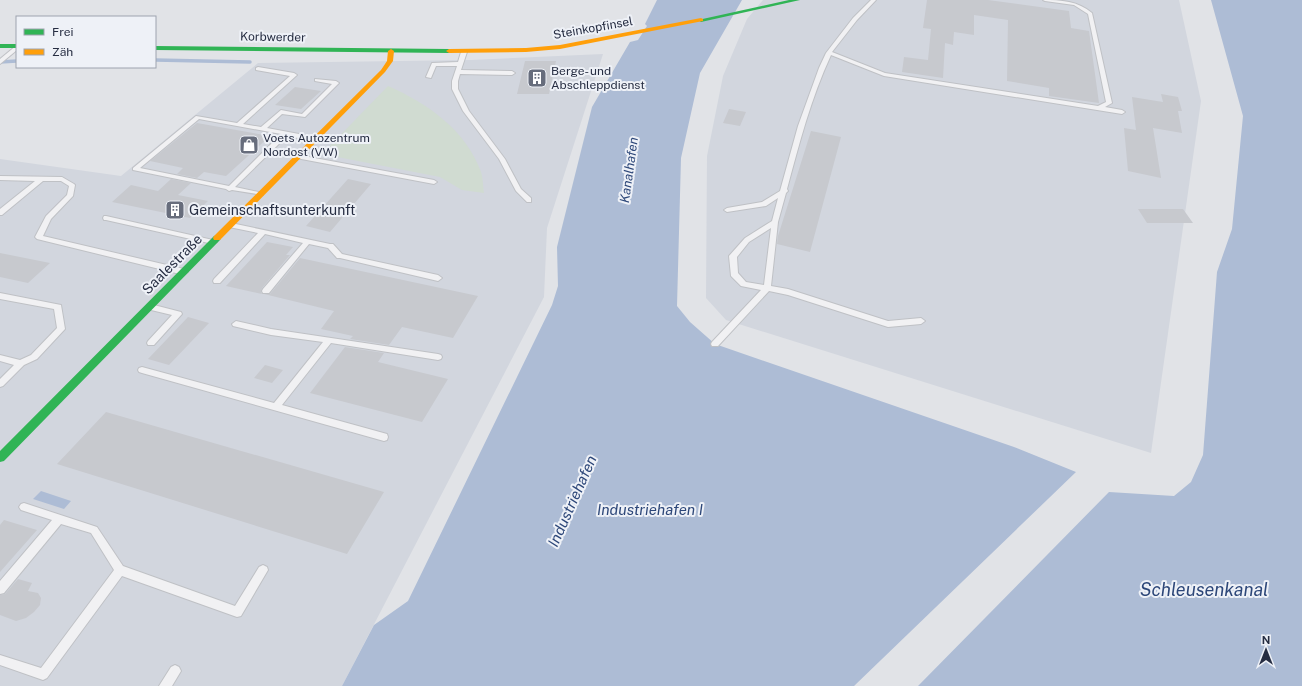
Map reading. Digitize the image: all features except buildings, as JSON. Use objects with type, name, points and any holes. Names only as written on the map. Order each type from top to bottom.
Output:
[{"type":"main road","name":"Steinkopfinsel","points":[[391,51],[464,52],[526,50],[566,46],[797,0]]},
{"type":"main road","points":[[0,46],[16,46]]},
{"type":"main road","name":"Korbwerder","points":[[156,48],[391,51]]},
{"type":"main road","name":"Saalestraße","points":[[0,458],[387,66],[390,61],[391,51]]},
{"type":"lane","points":[[715,344],[767,288],[775,222],[785,191],[801,126],[829,52],[855,19],[874,0]]},
{"type":"lane","points":[[1045,0],[1075,4],[1090,13],[1109,103],[1099,108]]},
{"type":"lane","points":[[1,61],[16,47]]},
{"type":"lane","points":[[464,52],[457,72],[455,90],[464,106],[507,166],[518,190],[529,200]]},
{"type":"lane","points":[[829,52],[884,74],[1122,112]]},
{"type":"lane","points":[[429,77],[434,64],[460,64]]},
{"type":"lane","points":[[239,124],[294,75],[258,69]]},
{"type":"lane","points":[[457,72],[512,73]]},
{"type":"lane","points":[[262,129],[281,112],[303,116],[336,83],[316,80]]},
{"type":"lane","points":[[261,194],[229,189],[136,169],[198,117],[315,139]]},
{"type":"lane","points":[[229,189],[286,133]]},
{"type":"lane","points":[[298,157],[434,182]]},
{"type":"lane","points":[[0,178],[62,179],[72,185],[70,196],[48,218],[39,237],[184,272]]},
{"type":"lane","points":[[0,212],[42,178]]},
{"type":"lane","points":[[727,210],[764,204],[785,191]]},
{"type":"lane","points":[[106,218],[213,242]]},
{"type":"lane","points":[[775,222],[747,240],[733,256],[734,274],[744,284],[788,292],[888,324],[921,322]]},
{"type":"lane","points":[[231,225],[330,246],[340,256],[438,278]]},
{"type":"lane","points":[[217,281],[263,232]]},
{"type":"lane","points":[[266,291],[308,241]]},
{"type":"lane","points":[[0,296],[58,307],[61,329],[34,357],[21,363],[0,384]]},
{"type":"lane","points":[[149,307],[178,314],[151,342]]},
{"type":"lane","points":[[236,324],[271,332],[438,357]]},
{"type":"lane","points":[[276,407],[329,340]]},
{"type":"lane","points":[[0,358],[21,363]]},
{"type":"lane","points":[[142,370],[384,437]]},
{"type":"lane","points":[[24,507],[94,530],[120,570],[236,612],[263,570]]},
{"type":"lane","points":[[0,589],[59,518]]},
{"type":"lane","points":[[0,660],[43,674],[120,570]]},
{"type":"lane","points":[[165,686],[175,671]]},
{"type":"shaded area","points":[[763,0],[1179,0],[1201,101],[1151,453],[726,320],[706,298],[707,156],[723,76],[747,19]]},
{"type":"shaded area","points":[[603,54],[547,228],[544,297],[342,686],[0,686],[0,159],[121,176],[258,63],[471,60]]},
{"type":"shaded area","points":[[388,86],[431,110],[444,120],[466,143],[482,174],[484,193],[462,190],[440,177],[322,154]]},
{"type":"water","name":"Industriehafen I","points":[[657,0],[742,0],[700,73],[681,158],[677,306],[690,322],[715,344],[1014,447],[1076,472],[854,686],[342,686],[374,625],[408,601],[552,305],[558,286],[557,247],[592,107],[630,42],[638,40],[647,26],[645,24]]},
{"type":"water","name":"Schleusenkanal","points":[[1211,0],[1302,0],[1302,686],[918,686],[1109,492],[1174,496],[1191,482],[1203,455],[1217,272],[1232,229],[1243,116]]},
{"type":"water","points":[[41,491],[71,501],[64,509],[33,499]]},
{"type":"waterway","points":[[156,60],[250,62]]},
{"type":"waterway","points":[[0,62],[16,61]]},
{"type":"traffic: fast","points":[[701,20],[797,0]]},
{"type":"traffic: fast","points":[[0,46],[16,46]]},
{"type":"traffic: fast","points":[[156,48],[449,51]]},
{"type":"traffic: fast","points":[[0,458],[217,238]]},
{"type":"traffic: slow","points":[[449,51],[526,50],[560,47],[701,20]]},
{"type":"traffic: slow","points":[[217,238],[383,71],[390,61],[391,51]]},
{"type":"place","name":"Berge- und Abschleppdienst","points":[[537,78]]},
{"type":"place","name":"Voets Autozentrum Nordost (VW)","points":[[249,145]]},
{"type":"place","name":"Gemeinschaftsunterkunft","points":[[175,210]]},
{"type":"water label","name":"Kanalhafen","points":[[629,170]]},
{"type":"water label","name":"Industriehafen","points":[[572,501]]}]
